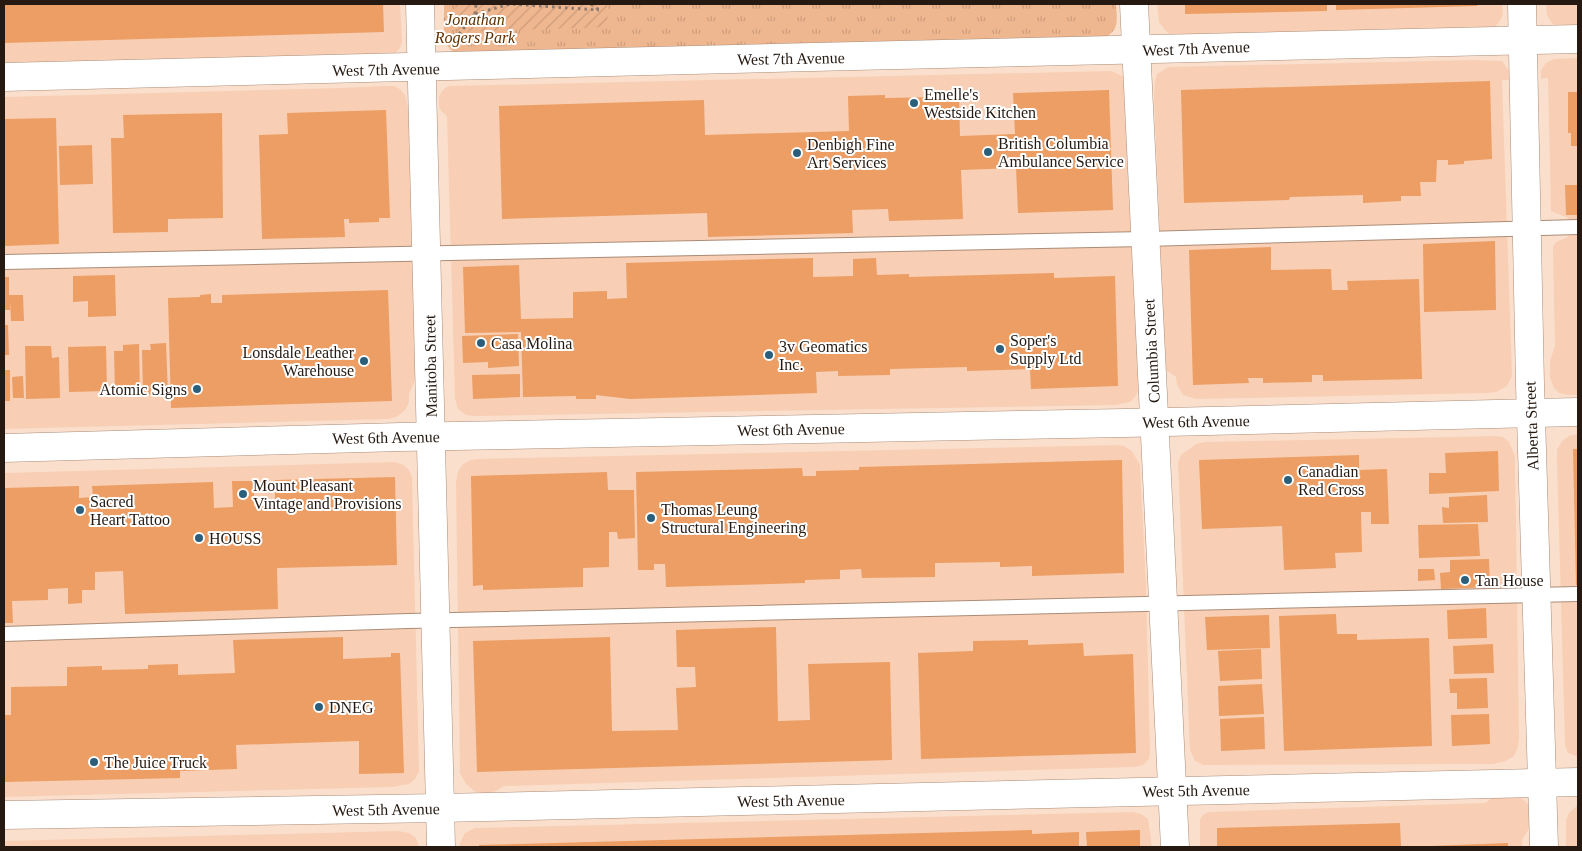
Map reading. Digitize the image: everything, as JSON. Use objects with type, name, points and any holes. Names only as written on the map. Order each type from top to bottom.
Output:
[{"type":"street","name":"Manitoba Street","points":[[420,4],[441,847]]},
{"type":"street","name":"Columbia Street","points":[[1134,4],[1174,847]]},
{"type":"street","name":"Alberta Street","points":[[1522,4],[1531,413],[1544,847]]},
{"type":"street","name":"West 7th Avenue","points":[[4,78],[1136,49],[1578,40]]},
{"type":"street","name":"West 6th Avenue","points":[[4,448],[431,436],[1578,412]]},
{"type":"street","name":"West 5th Avenue","points":[[4,815],[440,808],[1578,782]]},
{"type":"lane","points":[[4,262],[1145,239],[1578,227]]},
{"type":"lane","points":[[4,634],[436,621],[1578,594]]},
{"type":"path","points":[[451,44],[475,14],[476,4]]},
{"type":"path","points":[[475,14],[510,4],[599,10],[591,4]]},
{"type":"shaded area","points":[[4,4],[400,4],[402,41],[400,48],[392,57],[4,67]]},
{"type":"shaded area","points":[[1157,4],[1502,4],[1503,14],[1494,28],[1171,36],[1159,22]]},
{"type":"shaded area","points":[[1546,4],[1578,4],[1578,29],[1556,27],[1547,15]]},
{"type":"shaded area","points":[[1578,58],[1578,395],[1568,395],[1559,393],[1554,388],[1550,378],[1550,361],[1555,346],[1553,247],[1556,242],[1568,237],[1568,218],[1551,211],[1548,78],[1541,79],[1541,71],[1546,63],[1554,59]]},
{"type":"shaded area","points":[[1473,60],[1502,61],[1510,72],[1510,80],[1502,80],[1512,376],[1507,386],[1496,392],[1488,393],[1196,399],[1183,395],[1177,385],[1176,377],[1166,370],[1165,358],[1154,96],[1157,74],[1168,67]]},
{"type":"shaded area","points":[[1111,71],[1123,76],[1124,80],[1140,386],[1135,397],[1130,402],[1116,405],[475,416],[466,415],[458,409],[455,399],[447,116],[439,107],[439,96],[448,86]]},
{"type":"shaded area","points":[[395,86],[405,95],[409,111],[418,373],[409,394],[409,402],[406,409],[398,416],[389,419],[4,429],[4,97]]},
{"type":"shaded area","points":[[1578,434],[1578,757],[1568,753],[1565,745],[1557,450],[1562,441],[1569,436]]},
{"type":"shaded area","points":[[1503,437],[1509,442],[1515,456],[1519,739],[1514,756],[1506,761],[1493,764],[1203,765],[1195,761],[1190,750],[1178,463],[1181,455],[1196,444],[1205,442]]},
{"type":"shaded area","points":[[1124,446],[1132,451],[1140,465],[1146,585],[1150,753],[1149,759],[1143,765],[1135,767],[504,786],[496,791],[485,794],[474,791],[466,784],[460,773],[456,482],[462,465],[470,460]]},
{"type":"shaded area","points":[[395,462],[404,465],[412,477],[419,771],[415,779],[409,784],[393,787],[4,797],[4,473]]},
{"type":"shaded area","points":[[1514,795],[1528,804],[1530,811],[1530,827],[1522,840],[1522,847],[1200,847],[1200,819],[1209,812],[1485,803],[1495,796]]},
{"type":"shaded area","points":[[1578,805],[1578,847],[1566,847],[1566,820],[1569,813]]},
{"type":"shaded area","points":[[1133,812],[1141,814],[1148,819],[1152,847],[460,847],[465,833],[475,828]]},
{"type":"shaded area","points":[[398,831],[409,833],[416,838],[419,847],[4,847],[4,841]]},
{"type":"green space","name":"Jonathan Rogers Park","points":[[444,4],[1116,4],[1117,20],[1112,33],[1102,39],[457,53],[451,50],[445,39]]},
{"type":"green space","points":[[456,4],[607,4],[608,27],[457,32]]},
{"type":"building","points":[[4,4],[383,4],[384,32],[4,43]]},
{"type":"building","points":[[1185,4],[1327,4],[1327,11],[1185,14]]},
{"type":"building","points":[[1336,4],[1477,4],[1477,6],[1336,10]]},
{"type":"building","points":[[1490,81],[1492,159],[1464,161],[1464,164],[1448,165],[1448,160],[1437,160],[1436,182],[1420,182],[1421,196],[1401,196],[1401,201],[1363,203],[1363,195],[1290,197],[1289,200],[1184,203],[1181,90]]},
{"type":"building","points":[[1109,90],[1113,210],[1018,213],[1016,168],[961,170],[963,219],[889,221],[888,209],[852,210],[853,233],[708,237],[707,213],[502,219],[499,106],[704,100],[705,135],[849,131],[848,96],[885,95],[885,98],[937,97],[937,93],[959,92],[960,136],[1015,134],[1013,93]]},
{"type":"building","points":[[1568,92],[1578,92],[1578,146],[1571,146],[1571,133],[1568,133]]},
{"type":"building","points":[[386,110],[390,218],[379,218],[379,222],[349,223],[349,219],[344,219],[345,237],[262,239],[259,135],[288,134],[287,113]]},
{"type":"building","points":[[222,113],[223,218],[168,219],[168,232],[113,233],[111,138],[124,138],[123,115]]},
{"type":"building","points":[[56,118],[59,244],[4,246],[4,119]]},
{"type":"building","points":[[92,145],[93,184],[60,185],[59,146]]},
{"type":"building","points":[[1565,185],[1578,185],[1578,215],[1566,215]]},
{"type":"building","points":[[1495,241],[1496,310],[1424,312],[1423,244]]},
{"type":"building","points":[[1271,247],[1271,270],[1331,269],[1332,290],[1348,290],[1347,281],[1419,279],[1422,379],[1323,381],[1323,375],[1312,375],[1312,382],[1263,383],[1263,378],[1248,378],[1249,383],[1193,385],[1189,250]]},
{"type":"building","points":[[813,258],[813,277],[853,276],[853,259],[876,258],[877,275],[909,274],[909,277],[1054,273],[1054,278],[1115,276],[1118,386],[1031,389],[1030,369],[967,371],[967,367],[890,369],[890,375],[838,376],[838,371],[816,372],[817,393],[630,399],[596,395],[596,399],[576,399],[576,396],[523,397],[521,332],[465,333],[463,267],[519,265],[521,319],[573,318],[573,292],[607,291],[607,299],[627,298],[626,263]]},
{"type":"building","points":[[115,275],[116,316],[88,317],[88,301],[73,302],[73,276]]},
{"type":"building","points":[[4,277],[9,277],[9,295],[23,295],[24,321],[11,321],[10,300],[10,310],[4,310]]},
{"type":"building","points":[[388,290],[392,401],[171,408],[168,298],[200,297],[200,295],[211,294],[211,303],[222,303],[222,295]]},
{"type":"building","points":[[4,325],[8,325],[9,355],[4,355]]},
{"type":"building","points":[[518,334],[519,366],[488,368],[488,362],[463,363],[462,336]]},
{"type":"building","points":[[166,343],[168,394],[143,395],[142,350],[151,350],[150,344]]},
{"type":"building","points":[[139,344],[140,393],[115,394],[114,351],[123,351],[123,345]]},
{"type":"building","points":[[25,346],[51,346],[52,358],[59,357],[60,398],[26,399]]},
{"type":"building","points":[[106,346],[107,391],[69,392],[68,347]]},
{"type":"building","points":[[4,370],[10,370],[10,401],[4,401]]},
{"type":"building","points":[[520,374],[520,397],[473,399],[472,375]]},
{"type":"building","points":[[23,376],[24,398],[13,398],[12,377]]},
{"type":"building","points":[[1573,449],[1578,449],[1578,585],[1576,585]]},
{"type":"building","points":[[1498,451],[1499,491],[1429,494],[1429,473],[1446,473],[1445,453]]},
{"type":"building","points":[[1359,455],[1359,470],[1387,469],[1389,524],[1371,524],[1371,512],[1361,512],[1362,552],[1335,553],[1336,568],[1284,570],[1282,526],[1202,529],[1199,460]]},
{"type":"building","points":[[1122,460],[1124,573],[1032,576],[1032,566],[1000,567],[1000,562],[935,563],[935,577],[862,578],[861,569],[840,570],[840,579],[805,580],[805,583],[666,587],[665,564],[654,564],[654,570],[638,570],[636,472],[802,468],[803,476],[816,476],[816,471],[859,470],[859,467]]},
{"type":"building","points":[[607,472],[608,490],[634,490],[635,538],[618,539],[617,532],[609,532],[609,567],[583,568],[583,587],[483,590],[483,585],[473,586],[471,476]]},
{"type":"building","points":[[395,477],[397,565],[277,568],[278,609],[125,614],[123,571],[95,572],[95,590],[82,590],[82,603],[68,604],[68,588],[48,589],[48,600],[12,601],[13,623],[4,623],[4,488],[79,486],[79,498],[93,497],[92,486],[213,482],[214,508],[233,507],[232,481],[254,481],[254,506],[275,506],[275,480]]},
{"type":"building","points":[[1487,495],[1488,522],[1443,523],[1442,507],[1449,508],[1449,497]]},
{"type":"building","points":[[1478,524],[1480,556],[1419,558],[1418,525]]},
{"type":"building","name":"Tan House","points":[[1489,559],[1490,587],[1441,589],[1440,573],[1450,572],[1450,560]]},
{"type":"building","points":[[1418,569],[1434,569],[1435,580],[1418,581]]},
{"type":"building","points":[[1486,608],[1487,638],[1448,639],[1447,610]]},
{"type":"building","points":[[1336,614],[1337,634],[1357,634],[1357,640],[1429,638],[1432,746],[1284,751],[1279,616]]},
{"type":"building","points":[[1269,615],[1270,648],[1207,650],[1205,617]]},
{"type":"building","points":[[776,627],[778,721],[810,720],[808,664],[890,662],[892,760],[477,772],[473,641],[610,637],[612,731],[678,730],[676,688],[696,687],[695,667],[677,667],[676,630]]},
{"type":"building","points":[[343,637],[343,659],[391,657],[391,653],[400,653],[404,773],[359,774],[359,741],[236,745],[237,769],[180,771],[180,778],[4,782],[4,715],[11,715],[11,687],[67,686],[67,667],[102,666],[102,670],[148,669],[148,665],[178,664],[178,675],[235,673],[233,640]]},
{"type":"building","points":[[1028,640],[1028,645],[1083,643],[1084,656],[1133,654],[1136,753],[921,759],[918,653],[973,651],[973,641]]},
{"type":"building","points":[[1493,644],[1494,673],[1454,674],[1453,646]]},
{"type":"building","points":[[1261,649],[1262,679],[1220,681],[1218,651]]},
{"type":"building","points":[[1487,678],[1488,708],[1457,709],[1457,693],[1450,693],[1449,679]]},
{"type":"building","points":[[1262,684],[1264,714],[1219,716],[1218,686]]},
{"type":"building","points":[[1489,714],[1490,744],[1452,746],[1451,715]]},
{"type":"building","points":[[1264,717],[1265,749],[1221,751],[1220,719]]},
{"type":"building","points":[[1400,823],[1401,847],[1217,847],[1217,828]]},
{"type":"building","points":[[1032,830],[1032,834],[1079,832],[1079,847],[479,847],[479,845]]},
{"type":"building","points":[[1140,830],[1140,847],[1087,847],[1086,832]]},
{"type":"building","points":[[1508,843],[1508,847],[1430,847],[1430,846]]},
{"type":"place","name":"Emelle's Westside Kitchen","points":[[914,103]]},
{"type":"place","name":"British Columbia Ambulance Service","points":[[988,152]]},
{"type":"place","name":"Denbigh Fine Art Services","points":[[797,153]]},
{"type":"place","name":"Casa Molina","points":[[481,343]]},
{"type":"place","name":"Soper's Supply Ltd","points":[[1000,349]]},
{"type":"place","name":"3v Geomatics Inc.","points":[[769,355]]},
{"type":"place","name":"Lonsdale Leather Warehouse","points":[[364,361]]},
{"type":"place","name":"Atomic Signs","points":[[197,389]]},
{"type":"place","name":"Canadian Red Cross","points":[[1288,480]]},
{"type":"place","name":"Mount Pleasant Vintage and Provisions","points":[[243,494]]},
{"type":"place","name":"Sacred Heart Tattoo","points":[[80,510]]},
{"type":"place","name":"Thomas Leung Structural Engineering","points":[[651,518]]},
{"type":"place","name":"HOUSS","points":[[199,538]]},
{"type":"place","name":"Tan House","points":[[1465,580]]},
{"type":"place","name":"DNEG","points":[[319,707]]},
{"type":"place","name":"The Juice Truck","points":[[94,762]]}]
